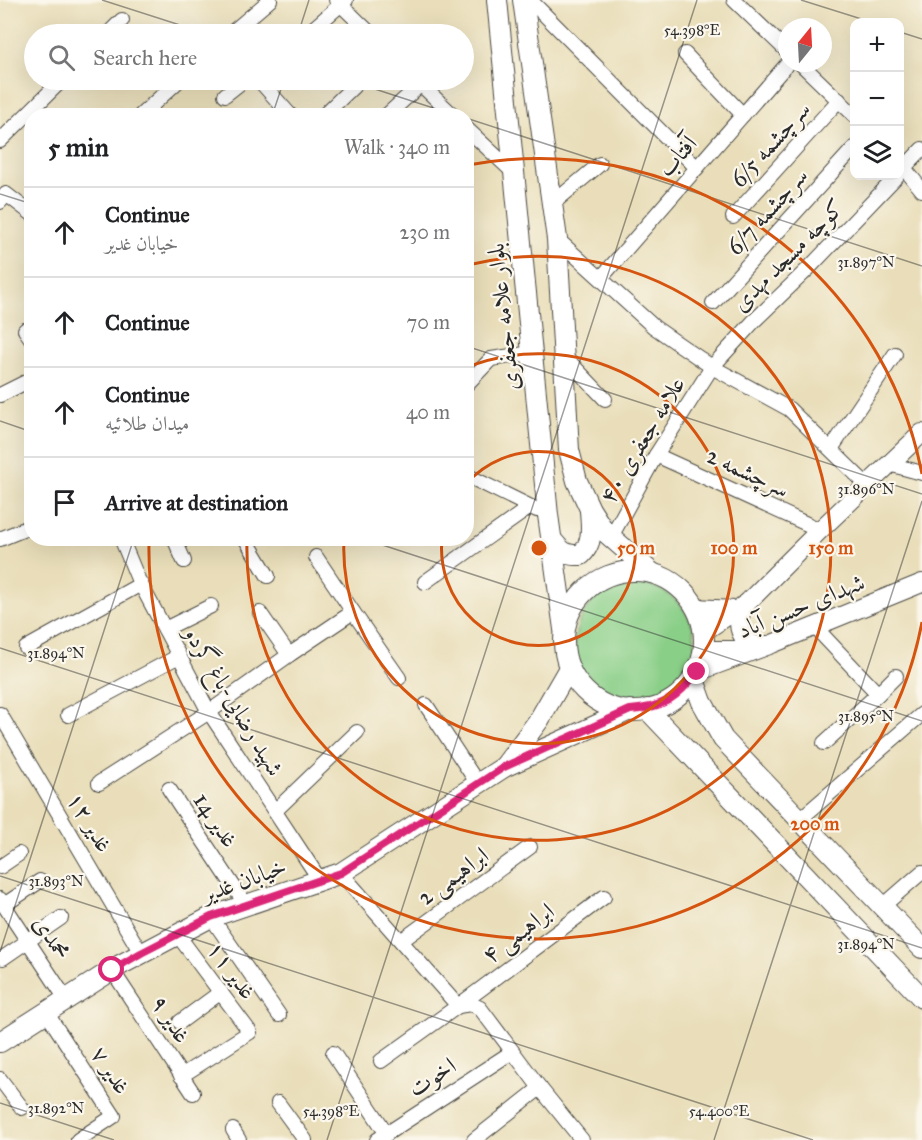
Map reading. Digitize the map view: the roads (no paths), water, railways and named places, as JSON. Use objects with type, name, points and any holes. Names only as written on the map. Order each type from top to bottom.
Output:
[{"type":"main road","points":[[523,0],[556,239],[569,450],[577,481],[590,509],[604,531],[652,573]]},
{"type":"main road","name":"بلوار علامه جعفری","points":[[495,2],[532,353],[539,511],[552,540],[564,630]]},
{"type":"main road","points":[[552,540],[563,553],[581,555],[588,548],[592,534],[590,509]]},
{"type":"main road","points":[[504,767],[639,710],[665,703],[681,692],[695,675],[703,641],[695,608],[684,592],[669,580],[652,573],[622,571],[595,582],[574,602],[564,630],[564,649],[569,668],[583,689],[605,704],[639,710],[774,842],[922,998]]},
{"type":"main road","points":[[504,767],[539,720],[569,668]]},
{"type":"main road","points":[[695,675],[702,702],[723,739],[922,948]]},
{"type":"main road","name":"خیابان غدیر","points":[[0,1042],[112,970],[211,917],[341,873],[504,767]]},
{"type":"main road","points":[[774,842],[799,820]]},
{"type":"street","points":[[242,24],[270,0]]},
{"type":"street","points":[[530,0],[697,168]]},
{"type":"street","points":[[734,0],[778,42]]},
{"type":"street","points":[[318,24],[341,2],[361,24]]},
{"type":"street","points":[[119,24],[123,20]]},
{"type":"street","points":[[685,54],[743,115]]},
{"type":"street","name":"آفتاب","points":[[601,278],[780,72]]},
{"type":"street","points":[[809,72],[850,110]]},
{"type":"street","points":[[34,108],[52,90]]},
{"type":"street","points":[[149,108],[168,90]]},
{"type":"street","points":[[225,95],[231,90]]},
{"type":"street","points":[[268,90],[284,108]]},
{"type":"street","points":[[331,108],[350,90]]},
{"type":"street","points":[[394,108],[410,90]]},
{"type":"street","points":[[426,90],[446,108]]},
{"type":"street","name":"سرچشمه 6/5","points":[[734,218],[839,100]]},
{"type":"street","points":[[0,141],[24,117]]},
{"type":"street","points":[[474,135],[514,172]]},
{"type":"street","name":"کوچه مسجد مهدی","points":[[904,166],[922,149]]},
{"type":"street","name":"سرچشمه 6/7","points":[[713,303],[850,153]]},
{"type":"street","points":[[552,204],[600,164]]},
{"type":"street","points":[[904,174],[922,190]]},
{"type":"street","name":"کوچه مسجد مهدی","points":[[712,367],[891,180]]},
{"type":"street","points":[[0,202],[6,194],[24,208]]},
{"type":"street","points":[[556,239],[654,327],[712,367],[789,409],[867,485]]},
{"type":"street","points":[[474,377],[491,359],[532,353]]},
{"type":"street","points":[[831,449],[895,354]]},
{"type":"street","points":[[563,355],[605,399]]},
{"type":"street","name":"علامه جعفری ۴۰","points":[[611,537],[657,455],[712,367]]},
{"type":"street","points":[[0,395],[24,384]]},
{"type":"street","points":[[703,641],[922,433]]},
{"type":"street","name":"سرچشمه 2","points":[[657,455],[820,530]]},
{"type":"street","points":[[889,464],[922,473]]},
{"type":"street","points":[[474,479],[539,511]]},
{"type":"street","points":[[425,582],[539,511]]},
{"type":"street","points":[[0,539],[24,529]]},
{"type":"street","name":"شهید رضایی-باغ گردو","points":[[124,546],[141,584],[209,712],[320,880]]},
{"type":"street","points":[[177,546],[184,561]]},
{"type":"street","points":[[250,546],[268,576]]},
{"type":"street","points":[[316,557],[399,678]]},
{"type":"street","name":"شهدای حسن آباد","points":[[695,675],[922,583]]},
{"type":"street","points":[[26,648],[141,584]]},
{"type":"street","points":[[165,629],[211,606]]},
{"type":"street","points":[[695,608],[741,607]]},
{"type":"street","points":[[741,607],[738,618],[741,634],[755,645],[772,644]]},
{"type":"street","points":[[99,783],[209,712],[353,612]]},
{"type":"street","points":[[260,613],[289,655]]},
{"type":"street","points":[[815,627],[878,694]]},
{"type":"street","points":[[703,641],[754,650]]},
{"type":"street","points":[[68,715],[179,656]]},
{"type":"street","points":[[824,743],[896,676]]},
{"type":"street","points":[[426,705],[478,784]]},
{"type":"street","name":"غدیر ۱۲","points":[[0,714],[141,953]]},
{"type":"street","points":[[799,820],[922,714]]},
{"type":"street","points":[[275,811],[357,732]]},
{"type":"street","name":"غدیر 14","points":[[169,789],[246,905]]},
{"type":"street","name":"ابراهیمی 2","points":[[401,941],[530,847]]},
{"type":"street","points":[[0,867],[19,854]]},
{"type":"street","points":[[883,906],[922,872]]},
{"type":"street","points":[[341,873],[458,1006],[471,1004],[480,1008],[582,1140]]},
{"type":"street","points":[[2,902],[40,881]]},
{"type":"street","name":"ابراهیمی ۴","points":[[381,1061],[604,897]]},
{"type":"street","name":"محمدی","points":[[2,902],[66,999]]},
{"type":"street","points":[[211,917],[279,1015]]},
{"type":"street","points":[[3,958],[61,918]]},
{"type":"street","name":"غدیر ۱۱","points":[[177,934],[250,1032],[181,1076]]},
{"type":"street","name":"غدیر ۹","points":[[112,970],[193,1093]]},
{"type":"street","points":[[180,1022],[220,992]]},
{"type":"street","name":"غدیر ۷","points":[[46,1012],[114,1116],[78,1140]]},
{"type":"street","name":"اخوت","points":[[382,1137],[512,1052]]},
{"type":"street","points":[[333,1053],[382,1137]]},
{"type":"street","points":[[0,1079],[22,1108]]},
{"type":"street","points":[[474,1140],[540,1088]]},
{"type":"street","points":[[278,1103],[306,1140]]}]
